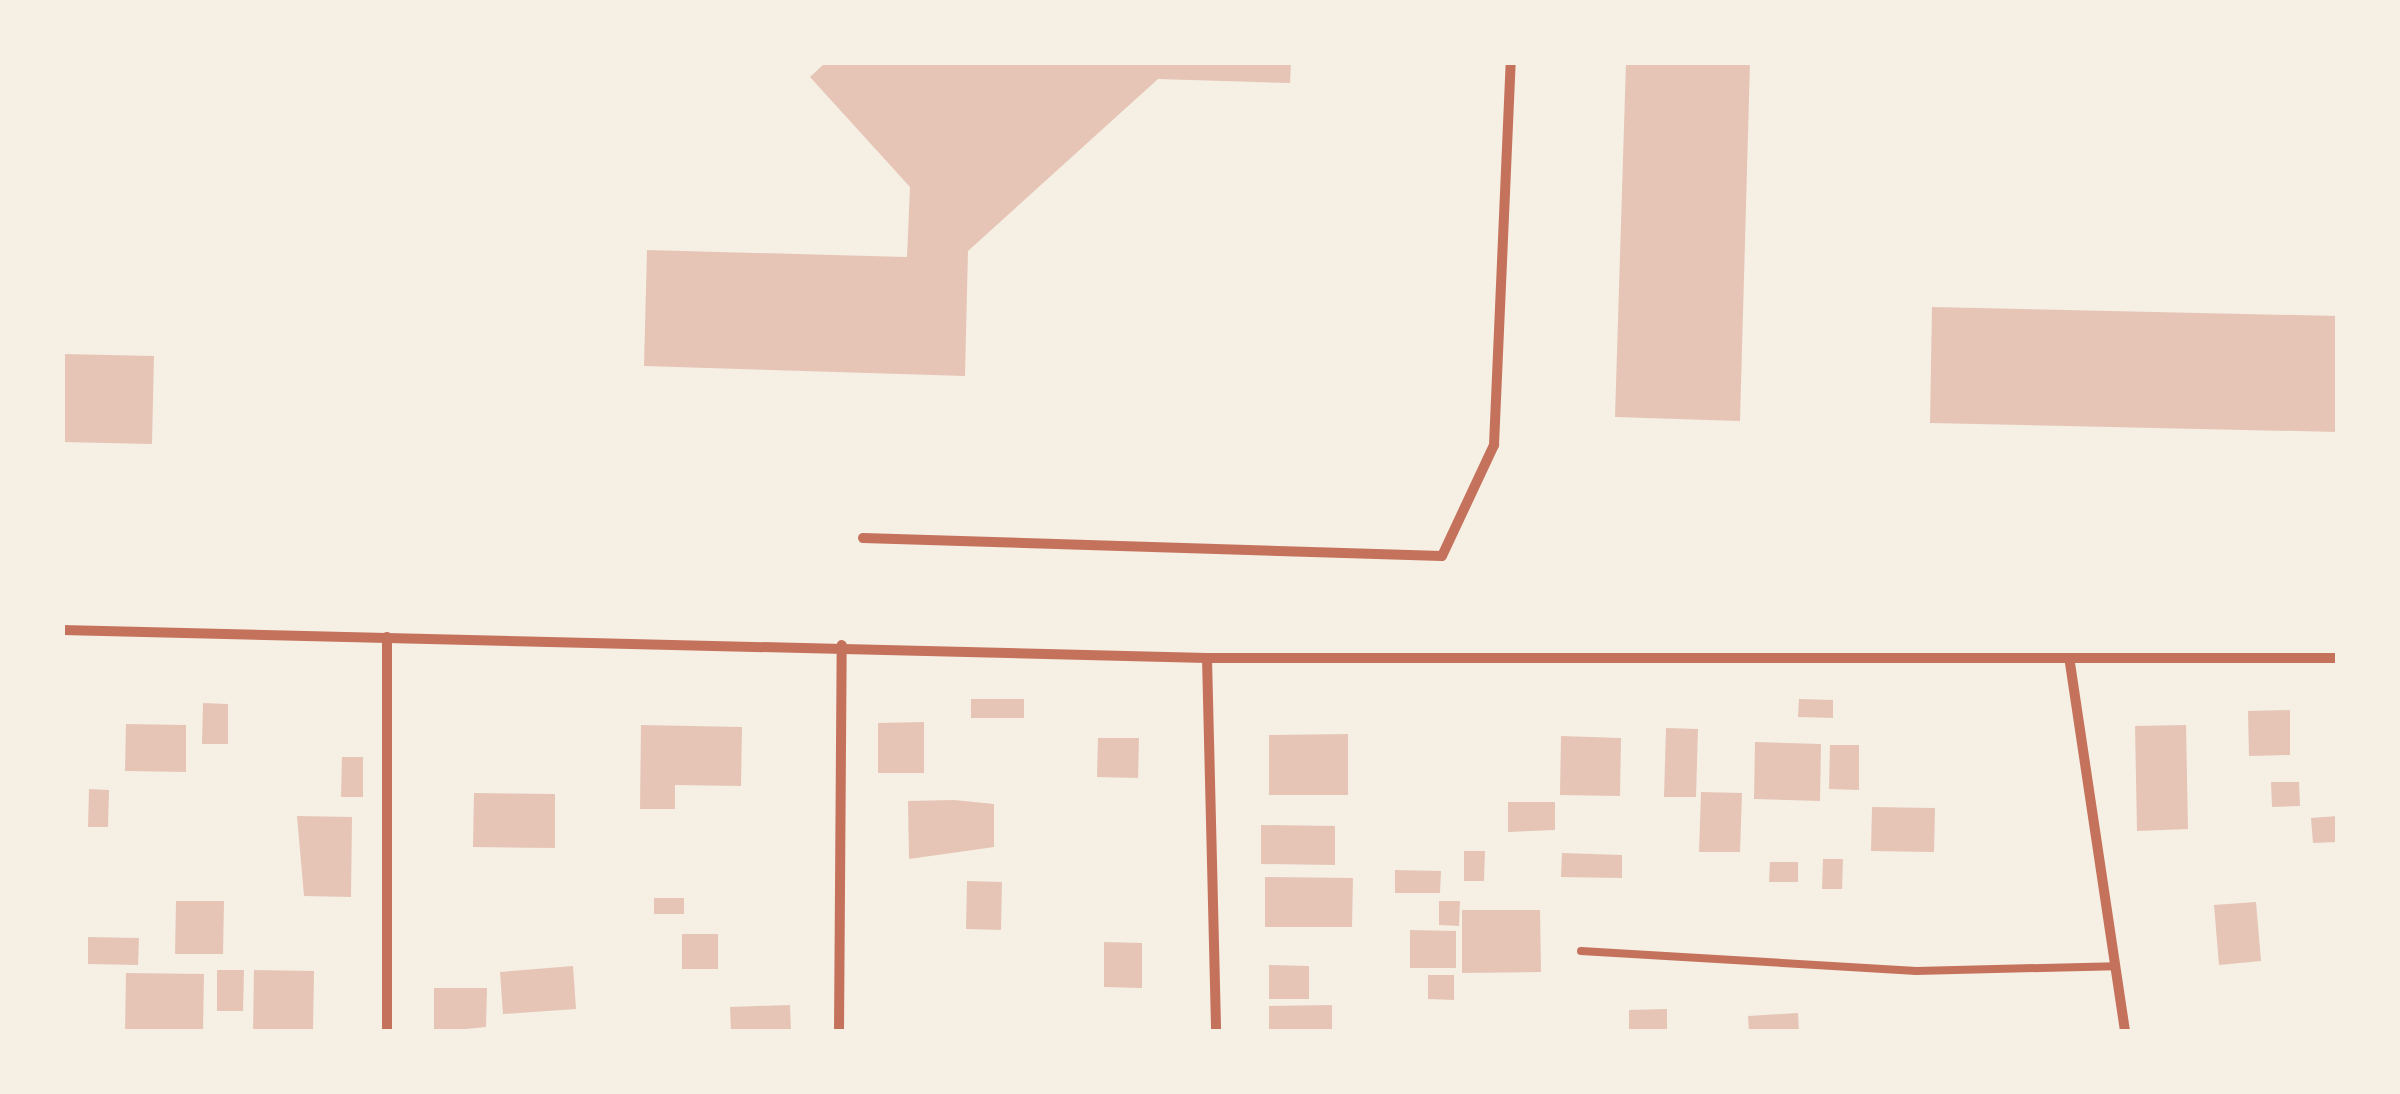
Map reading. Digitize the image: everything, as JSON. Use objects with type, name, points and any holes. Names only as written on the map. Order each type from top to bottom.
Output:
[{"type":"street","points":[[862,538],[1442,556],[1494,445],[1511,62]]},
{"type":"street","points":[[62,630],[842,645],[1206,658],[2070,663],[2338,658]]},
{"type":"street","points":[[387,1032],[388,637]]},
{"type":"street","points":[[838,1032],[842,645]]},
{"type":"street","points":[[1206,658],[1216,1032]]},
{"type":"street","points":[[2070,663],[2124,1032]]},
{"type":"lane","points":[[1582,951],[1916,971],[2115,966]]},
{"type":"building","points":[[826,62],[1291,62],[1290,83],[1158,79],[968,251],[965,376],[644,366],[647,250],[907,257],[910,187],[810,77]]},
{"type":"building","points":[[1626,62],[1750,62],[1740,421],[1615,417]]},
{"type":"building","points":[[1932,307],[2338,316],[2338,432],[1930,423]]},
{"type":"building","points":[[62,354],[154,356],[152,444],[62,442]]},
{"type":"building","points":[[971,699],[1024,699],[1024,718],[971,718]]},
{"type":"building","points":[[1799,699],[1833,700],[1833,718],[1798,717]]},
{"type":"building","points":[[203,703],[228,704],[228,744],[202,744]]},
{"type":"building","points":[[2290,710],[2290,755],[2249,756],[2248,711]]},
{"type":"building","points":[[924,722],[924,773],[878,773],[878,723]]},
{"type":"building","points":[[126,724],[186,725],[186,772],[125,771]]},
{"type":"building","points":[[641,725],[742,727],[741,786],[675,785],[675,809],[640,809]]},
{"type":"building","points":[[2186,725],[2188,829],[2137,831],[2135,726]]},
{"type":"building","points":[[1666,728],[1698,729],[1696,797],[1664,797]]},
{"type":"building","points":[[1348,734],[1348,795],[1269,795],[1269,735]]},
{"type":"building","points":[[1561,736],[1621,738],[1620,796],[1560,795]]},
{"type":"building","points":[[1098,738],[1139,738],[1138,778],[1097,777]]},
{"type":"building","points":[[1755,742],[1821,744],[1820,801],[1754,799]]},
{"type":"building","points":[[1830,745],[1859,745],[1859,790],[1829,789]]},
{"type":"building","points":[[342,757],[363,757],[363,797],[341,797]]},
{"type":"building","points":[[2271,782],[2299,782],[2300,806],[2272,807]]},
{"type":"building","points":[[89,789],[109,790],[108,827],[88,827]]},
{"type":"building","points":[[1701,792],[1742,793],[1740,852],[1699,852]]},
{"type":"building","points":[[474,793],[555,794],[555,848],[473,847]]},
{"type":"building","points":[[908,801],[994,804],[994,847],[909,859]]},
{"type":"building","points":[[1508,802],[1555,802],[1555,830],[1508,832]]},
{"type":"building","points":[[1872,807],[1935,808],[1934,852],[1871,851]]},
{"type":"building","points":[[297,816],[352,817],[351,897],[304,896]]},
{"type":"building","points":[[2338,816],[2338,842],[2313,843],[2311,818]]},
{"type":"building","points":[[1261,825],[1335,826],[1335,865],[1261,864]]},
{"type":"building","points":[[1464,851],[1485,851],[1484,881],[1464,881]]},
{"type":"building","points":[[1562,853],[1622,855],[1622,878],[1561,877]]},
{"type":"building","points":[[1823,859],[1843,859],[1842,889],[1822,889]]},
{"type":"building","points":[[1770,862],[1798,862],[1798,882],[1769,882]]},
{"type":"building","points":[[1395,870],[1441,871],[1440,893],[1395,893]]},
{"type":"building","points":[[1265,877],[1353,878],[1352,927],[1265,927]]},
{"type":"building","points":[[967,881],[1002,882],[1001,930],[966,929]]},
{"type":"building","points":[[654,898],[684,898],[684,914],[654,914]]},
{"type":"building","points":[[176,901],[224,901],[223,954],[175,954]]},
{"type":"building","points":[[1439,901],[1460,901],[1459,926],[1439,925]]},
{"type":"building","points":[[2256,902],[2261,961],[2219,965],[2214,905]]},
{"type":"building","points":[[1462,910],[1540,910],[1541,972],[1462,973]]},
{"type":"building","points":[[1410,930],[1456,931],[1456,968],[1410,968]]},
{"type":"building","points":[[682,934],[718,934],[718,969],[682,969]]},
{"type":"building","points":[[88,937],[139,938],[138,965],[88,964]]},
{"type":"building","points":[[1104,942],[1142,943],[1142,988],[1104,987]]},
{"type":"building","points":[[1269,965],[1309,966],[1309,999],[1269,999]]},
{"type":"building","points":[[573,966],[576,1009],[503,1014],[500,972]]},
{"type":"building","points":[[217,970],[244,970],[243,1011],[217,1011]]},
{"type":"building","points":[[254,970],[314,971],[313,1032],[253,1032]]},
{"type":"building","points":[[126,973],[204,974],[203,1032],[125,1032]]},
{"type":"building","points":[[1428,975],[1454,975],[1454,1000],[1428,999]]},
{"type":"building","points":[[434,988],[487,988],[486,1027],[434,1032]]},
{"type":"building","points":[[790,1005],[791,1032],[731,1032],[730,1007]]},
{"type":"building","points":[[1332,1005],[1332,1032],[1269,1032],[1269,1006]]},
{"type":"building","points":[[1667,1009],[1667,1032],[1629,1032],[1629,1010]]},
{"type":"building","points":[[1798,1013],[1799,1032],[1749,1032],[1748,1016]]}]
